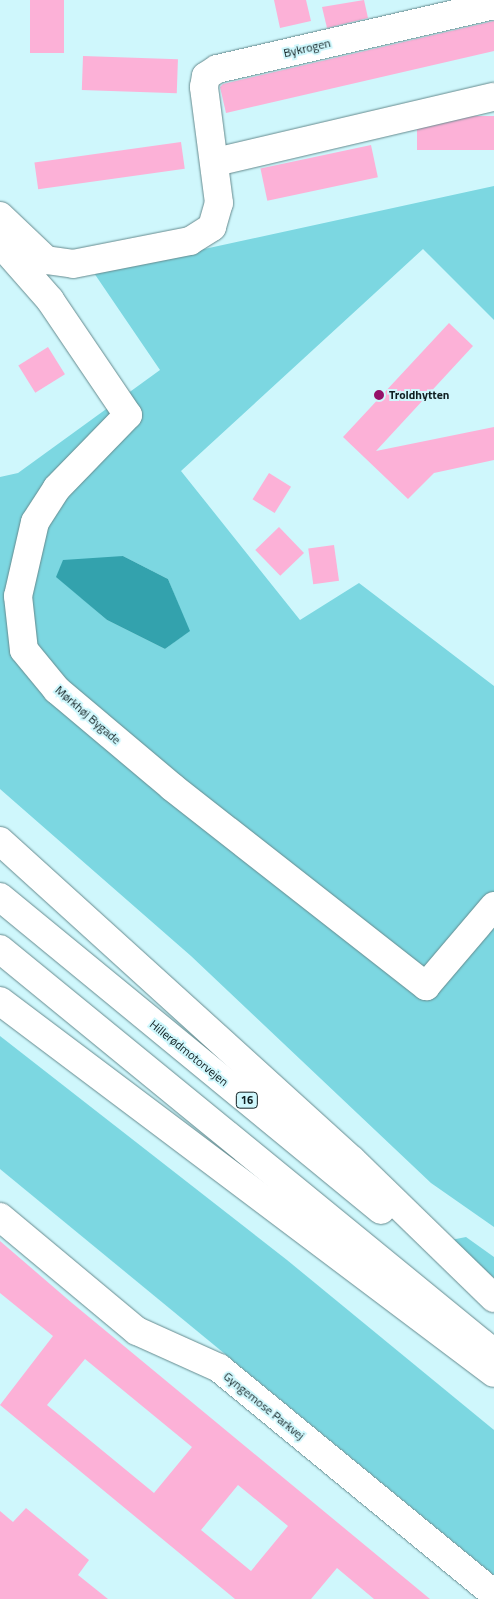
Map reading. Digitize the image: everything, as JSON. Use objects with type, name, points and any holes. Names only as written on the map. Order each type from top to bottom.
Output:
[{"type":"main road","name":"Bykrogen","points":[[0,216],[46,260],[73,264],[190,241],[212,227],[219,203],[216,162],[204,87],[206,76],[217,69],[494,5]]},
{"type":"main road","points":[[216,162],[494,96]]},
{"type":"main road","name":"Mørkhøj Bygade","points":[[0,243],[50,300],[128,415],[57,488],[35,522],[18,596],[24,650],[57,690],[172,787],[426,986],[494,906]]},
{"type":"main road","points":[[0,841],[338,1147],[494,1298]]},
{"type":"main road","name":"Hillerødmotorvejen","points":[[0,897],[494,1303]]},
{"type":"main road","points":[[0,949],[494,1353]]},
{"type":"main road","points":[[0,1001],[494,1373]]},
{"type":"main road","name":"Gyngemose Parkvej","points":[[0,1217],[137,1331],[219,1368],[494,1594]]},
{"type":"shaded area","points":[[494,186],[494,320],[423,249],[181,471],[300,620],[359,583],[494,686],[494,1227],[431,1183],[191,956],[0,789],[0,477],[18,473],[160,370],[94,273]],"holes":[[[123,556],[168,579],[189,631],[165,649],[107,620],[57,577]]]},
{"type":"shaded area","points":[[123,556],[168,579],[190,631],[165,649],[107,620],[56,577],[63,560]]},
{"type":"shaded area","points":[[0,1036],[287,1260],[494,1430],[494,1575],[0,1169]]},
{"type":"shaded area","points":[[466,1237],[494,1257],[494,1278],[451,1240]]},
{"type":"building","points":[[30,0],[64,0],[64,53],[30,53]]},
{"type":"building","points":[[274,0],[306,0],[311,21],[280,28]]},
{"type":"building","points":[[364,0],[368,18],[327,28],[322,7]]},
{"type":"building","points":[[494,21],[494,51],[226,113],[220,87],[223,84]]},
{"type":"building","points":[[83,56],[178,59],[177,93],[82,90]]},
{"type":"building","points":[[417,116],[494,116],[494,150],[417,150]]},
{"type":"building","points":[[181,142],[185,169],[38,189],[34,163]]},
{"type":"building","points":[[371,145],[378,177],[267,201],[260,168]]},
{"type":"building","points":[[449,323],[473,346],[376,451],[494,427],[494,460],[434,473],[408,499],[343,437]]},
{"type":"building","points":[[48,347],[65,374],[35,393],[18,366]]},
{"type":"building","points":[[269,473],[291,487],[275,513],[253,499]]},
{"type":"building","points":[[279,527],[304,553],[280,576],[255,550]]},
{"type":"building","points":[[334,545],[339,581],[313,584],[308,549]]},
{"type":"building","points":[[0,1241],[72,1303],[430,1599],[374,1599],[337,1568],[311,1599],[235,1599],[0,1405],[53,1336],[0,1293]],"holes":[[[85,1359],[192,1447],[154,1493],[47,1405]],[[238,1485],[288,1526],[251,1571],[201,1530]]]},
{"type":"building","points":[[26,1508],[89,1560],[78,1575],[108,1599],[0,1599],[0,1511],[13,1522]]},
{"type":"place","name":"Troldhytten","points":[[379,395]]}]
